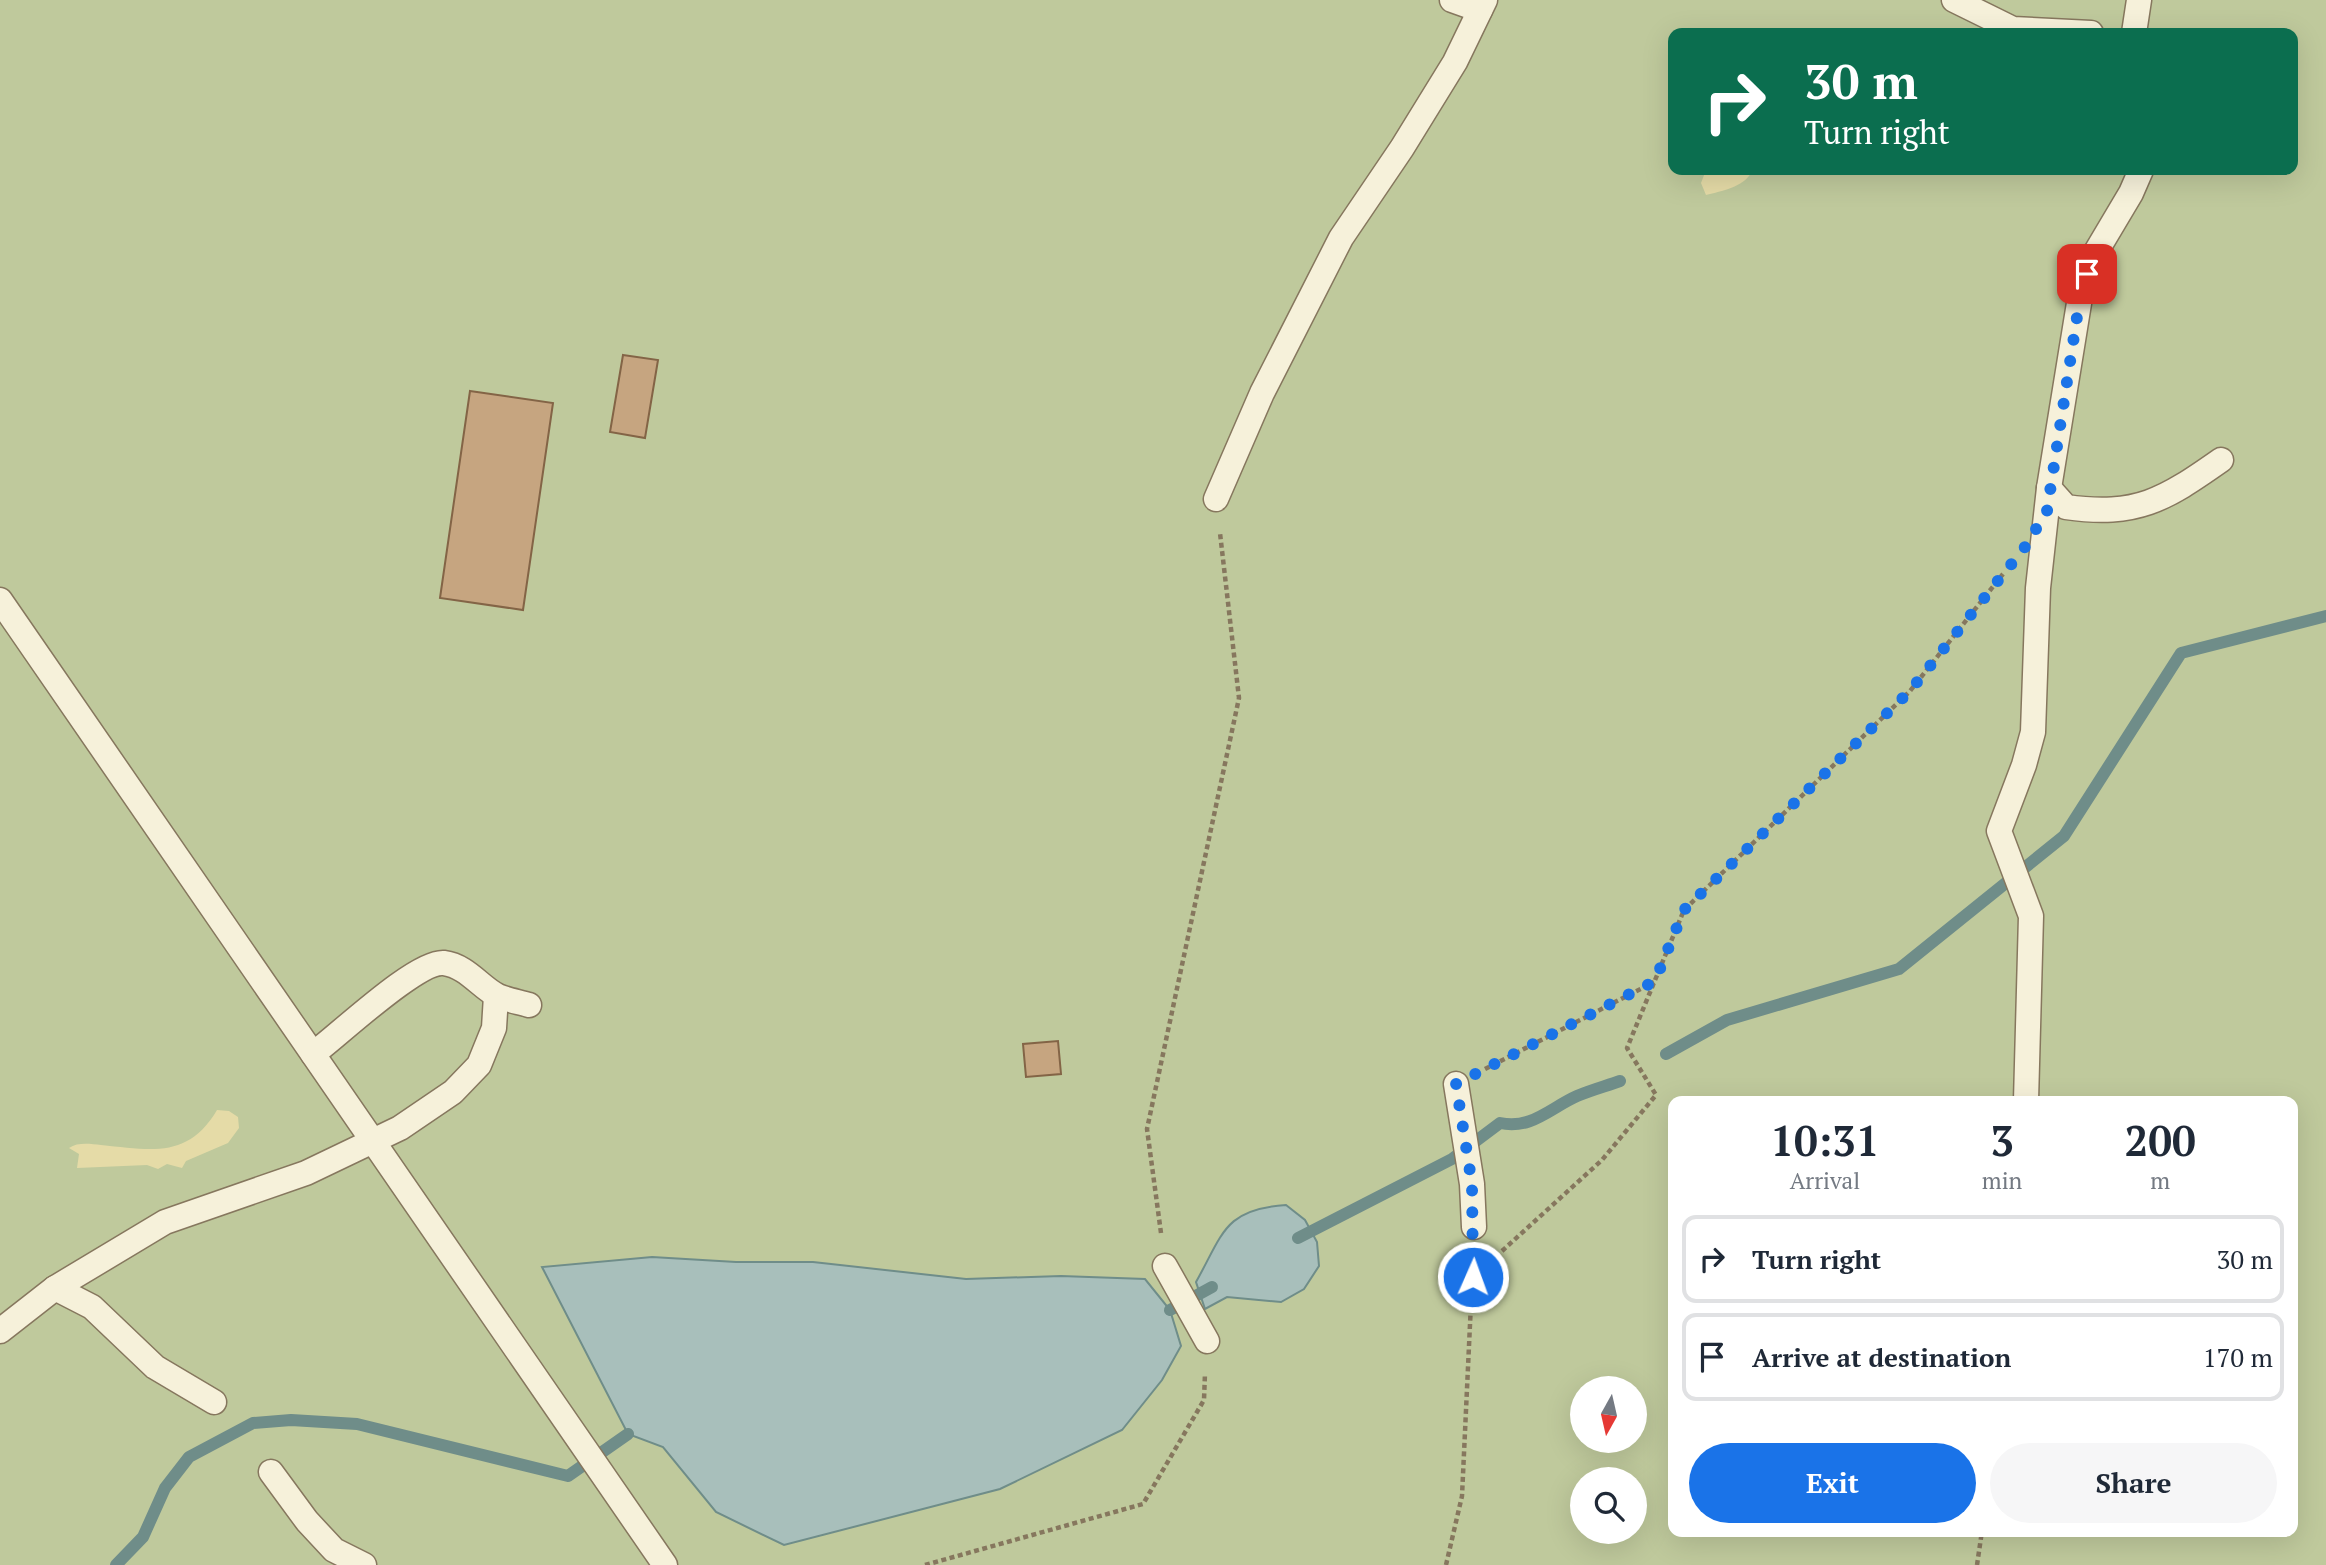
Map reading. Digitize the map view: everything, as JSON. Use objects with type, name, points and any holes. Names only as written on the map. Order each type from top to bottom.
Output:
[{"type":"lane","points":[[1216,499],[1262,393],[1341,238],[1402,148],[1455,62],[1482,5],[1452,0]]},
{"type":"lane","points":[[1954,0],[2011,28]]},
{"type":"lane","points":[[2135,28],[2139,0]]},
{"type":"lane","points":[[2026,1096],[2031,916],[1999,838],[1999,831],[2024,765],[2033,732],[2038,588],[2049,488],[2081,291],[2093,257],[2139,175]]},
{"type":"lane","points":[[2049,488],[2066,507],[2092,511],[2126,509],[2158,501],[2221,460]]},
{"type":"lane","points":[[0,600],[666,1565]]},
{"type":"lane","points":[[313,1054],[421,969],[442,963],[465,972],[496,996],[529,1004]]},
{"type":"lane","points":[[0,1331],[55,1287],[166,1222],[306,1173],[400,1129],[453,1092],[479,1065],[494,1028],[496,996]]},
{"type":"lane","points":[[1458,1095],[1472,1184],[1474,1227]]},
{"type":"lane","points":[[1165,1266],[1207,1341]]},
{"type":"lane","points":[[55,1287],[92,1307],[155,1367],[214,1402]]},
{"type":"lane","points":[[271,1472],[307,1521],[334,1550],[364,1565]]},
{"type":"path","points":[[1165,1266],[1147,1129],[1239,698],[1216,499]]},
{"type":"path","points":[[1473,1277],[1602,1160],[1656,1095],[1628,1048],[1684,910],[1910,691],[2008,567]]},
{"type":"path","points":[[1458,1095],[1655,981]]},
{"type":"path","points":[[1446,1565],[1462,1496],[1474,1227]]},
{"type":"path","points":[[925,1565],[1143,1504],[1204,1400],[1207,1341]]},
{"type":"path","points":[[1977,1565],[1981,1537]]},
{"type":"green space","points":[[0,0],[2326,0],[2326,1565],[0,1565]]},
{"type":"sand","points":[[1704,175],[1749,175],[1737,185],[1706,195],[1701,183]]},
{"type":"sand","points":[[217,1110],[229,1111],[238,1117],[239,1128],[228,1143],[186,1161],[182,1168],[167,1164],[158,1169],[147,1165],[77,1168],[79,1154],[69,1148],[84,1144],[137,1149],[167,1148],[194,1137]]},
{"type":"water","points":[[1286,1205],[1305,1220],[1317,1242],[1319,1266],[1304,1289],[1281,1302],[1227,1297],[1205,1309],[1196,1282],[1228,1227],[1237,1218],[1250,1212]]},
{"type":"water","points":[[652,1257],[736,1262],[813,1262],[966,1279],[1061,1276],[1145,1279],[1170,1310],[1181,1346],[1162,1380],[1122,1430],[1000,1489],[784,1545],[716,1512],[663,1447],[628,1434],[542,1267]]},
{"type":"building","points":[[623,355],[658,360],[645,438],[610,432]]},
{"type":"building","points":[[470,391],[553,403],[523,610],[440,598]]},
{"type":"building","points":[[1058,1041],[1061,1074],[1026,1077],[1023,1044]]},
{"type":"waterway","points":[[1666,1054],[1727,1020],[1899,969],[2064,836],[2181,653],[2326,616]]},
{"type":"waterway","points":[[1298,1238],[1452,1159],[1500,1123],[1531,1121],[1577,1096],[1620,1081]]},
{"type":"waterway","points":[[1170,1310],[1212,1287]]},
{"type":"waterway","points":[[116,1565],[143,1537],[165,1488],[189,1457],[253,1423],[291,1420],[357,1424],[568,1476],[628,1434]]},
{"type":"route","points":[[1473,1277],[1472,1184],[1456,1084],[1655,981],[1684,910],[1910,691],[2025,547],[2047,511],[2081,291],[2087,274]]}]
